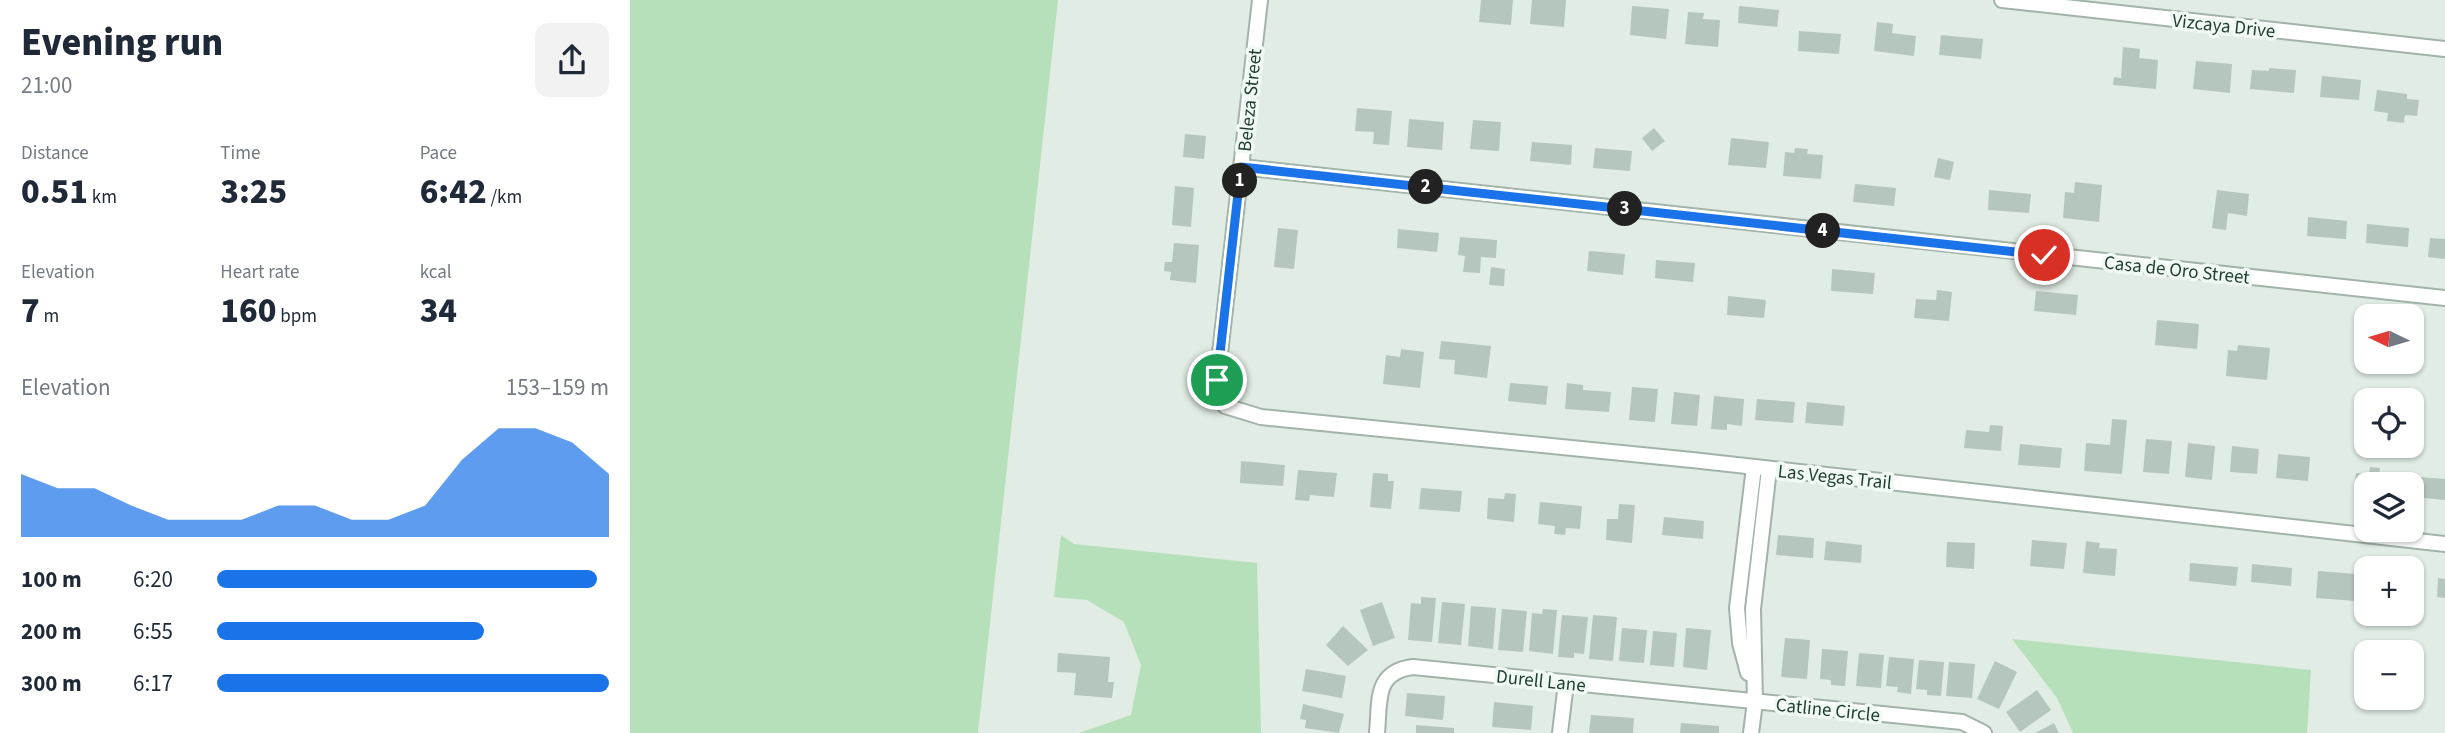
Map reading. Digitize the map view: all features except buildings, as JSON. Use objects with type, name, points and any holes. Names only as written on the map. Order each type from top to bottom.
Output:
[{"type":"street","name":"Beleza Street","points":[[1225,406],[1218,395],[1217,380],[1260,0]]},
{"type":"street","name":"Vizcaya Drive","points":[[2002,0],[2445,49]]},
{"type":"street","name":"Casa de Oro Street","points":[[1241,167],[2445,298]]},
{"type":"street","name":"Las Vegas Trail","points":[[1225,406],[1261,417],[1761,468],[2445,544]]},
{"type":"street","points":[[1751,733],[1755,702],[1737,622],[1761,468]]},
{"type":"street","name":"Durell Lane","points":[[1377,733],[1383,684],[1390,673],[1413,667],[1755,702]]},
{"type":"street","points":[[1560,733],[1566,683]]},
{"type":"street","name":"Catline Circle","points":[[1755,702],[1941,727],[1962,722],[1984,733]]},
{"type":"green space","points":[[630,0],[1058,0],[978,733],[630,733]]},
{"type":"green space","points":[[1061,535],[1074,544],[1257,563],[1261,733],[1079,733],[1131,715],[1141,665],[1124,622],[1087,600],[1054,597]]},
{"type":"green space","points":[[2012,639],[2311,670],[2307,733],[2073,733],[2057,698]]},
{"type":"route","points":[[1217,380],[1241,167],[2044,255]]}]
